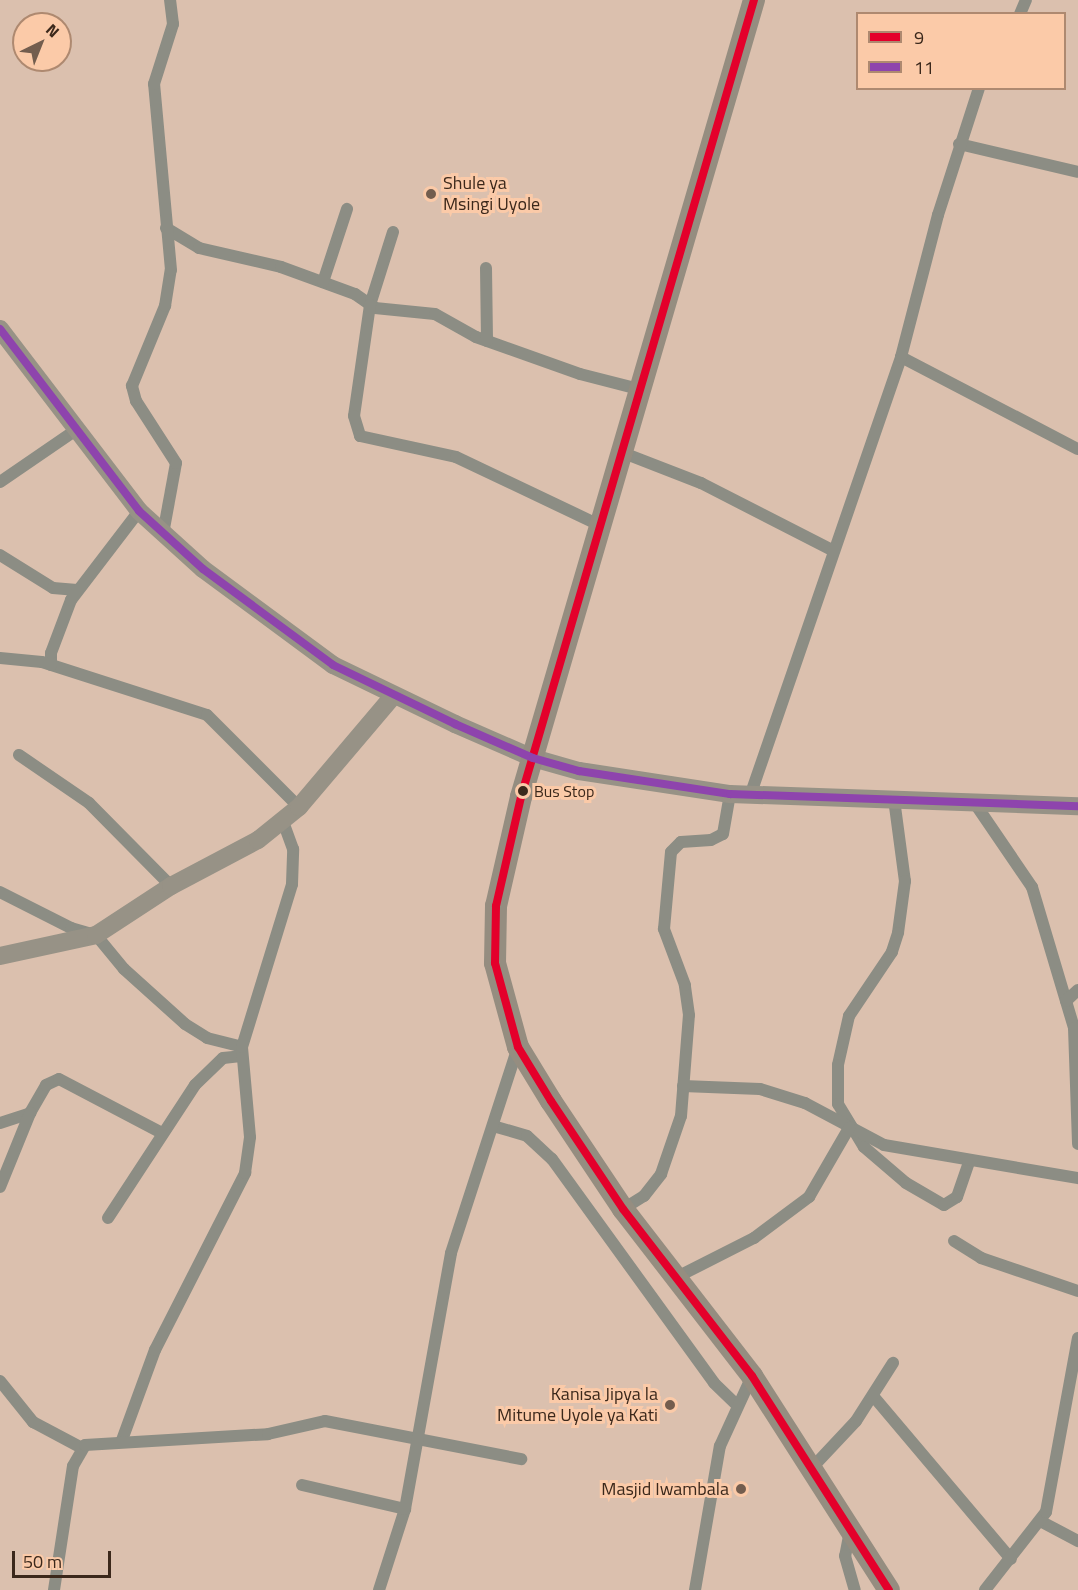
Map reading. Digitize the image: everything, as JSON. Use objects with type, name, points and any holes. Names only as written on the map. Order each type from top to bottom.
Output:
[{"type":"highway","points":[[754,0],[509,840],[494,932],[500,993],[518,1047],[623,1209],[752,1376],[810,1470],[889,1590]]},
{"type":"street","points":[[163,534],[177,463],[136,401],[132,375],[165,306],[171,258],[165,227],[154,84],[173,24],[170,0]]},
{"type":"street","points":[[750,796],[901,357],[959,144],[978,90]]},
{"type":"street","points":[[959,144],[1078,172]]},
{"type":"street","points":[[323,282],[347,209]]},
{"type":"street","points":[[165,227],[174,237],[199,248],[323,282],[370,305],[435,314],[487,341],[580,374],[639,389]]},
{"type":"street","points":[[393,232],[370,305],[354,416],[360,436],[456,458],[602,526]]},
{"type":"street","points":[[486,268],[487,341]]},
{"type":"street","points":[[0,329],[139,511],[163,534],[282,630],[333,665],[393,696],[533,758],[609,777],[750,796],[1078,806]]},
{"type":"street","points":[[901,357],[1078,449]]},
{"type":"street","points":[[0,482],[76,430]]},
{"type":"street","points":[[621,452],[700,483],[834,551]]},
{"type":"street","points":[[51,665],[51,652],[77,590],[139,511]]},
{"type":"street","points":[[0,555],[53,588],[77,590]]},
{"type":"street","points":[[0,658],[51,665],[207,715],[299,807]]},
{"type":"street","points":[[0,956],[96,935],[171,886],[283,822],[299,807],[393,696]]},
{"type":"street","points":[[19,755],[89,803],[171,886]]},
{"type":"street","points":[[623,1209],[644,1196],[661,1174],[677,1135],[689,1015],[685,985],[664,929],[666,879],[675,846],[723,834],[730,794]]},
{"type":"street","points":[[894,800],[904,897],[896,944],[855,1003],[845,1029],[836,1084],[838,1104],[849,1128],[899,1179],[946,1205],[957,1197],[970,1160]]},
{"type":"street","points":[[974,802],[1030,881],[1075,1038],[1078,1144]]},
{"type":"street","points":[[122,1440],[155,1350],[243,1180],[250,1137],[242,1051],[292,884],[293,849],[283,822]]},
{"type":"street","points":[[0,892],[71,928],[96,935],[124,969],[185,1024],[207,1038],[242,1051]]},
{"type":"street","points":[[1066,1001],[1078,990]]},
{"type":"street","points":[[379,1590],[405,1509],[448,1263],[518,1047]]},
{"type":"street","points":[[108,1218],[162,1132],[215,1064],[242,1051]]},
{"type":"street","points":[[0,1187],[30,1113],[46,1085],[59,1079],[162,1132]]},
{"type":"street","points":[[683,1086],[760,1089],[805,1103],[884,1145],[1078,1178]]},
{"type":"street","points":[[0,1124],[30,1113]]},
{"type":"street","points":[[493,1126],[527,1136],[552,1160],[714,1383],[737,1405]]},
{"type":"street","points":[[675,1278],[754,1238],[804,1201],[849,1128]]},
{"type":"street","points":[[954,1241],[981,1258],[1078,1291]]},
{"type":"street","points":[[985,1590],[1042,1522],[1058,1467],[1078,1338]]},
{"type":"street","points":[[810,1470],[874,1397],[893,1363]]},
{"type":"street","points":[[695,1590],[705,1550],[716,1465],[737,1405],[752,1376]]},
{"type":"street","points":[[0,1381],[33,1422],[80,1447],[122,1440],[268,1434],[325,1421],[520,1459]]},
{"type":"street","points":[[874,1397],[1011,1559]]},
{"type":"street","points":[[54,1590],[73,1466],[80,1447]]},
{"type":"street","points":[[302,1485],[405,1509]]},
{"type":"street","points":[[1042,1522],[1078,1541]]},
{"type":"street","points":[[850,1532],[844,1556],[855,1590]]},
{"type":"transit line","name":"9","points":[[754,0],[521,797],[496,906],[495,963],[518,1047],[551,1101],[623,1209],[752,1376],[889,1590]]},
{"type":"transit line","name":"11","points":[[0,329],[139,511],[203,569],[333,665],[455,724],[533,758],[579,771],[730,794],[1078,806]]},
{"type":"place","name":"Shule ya Msingi Uyole","points":[[431,194]]},
{"type":"place","name":"Bus Stop","points":[[523,791]]},
{"type":"place","name":"Kanisa Jipya la Mitume Uyole ya Kati","points":[[670,1405]]},
{"type":"place","name":"Masjid Iwambala","points":[[741,1489]]}]
